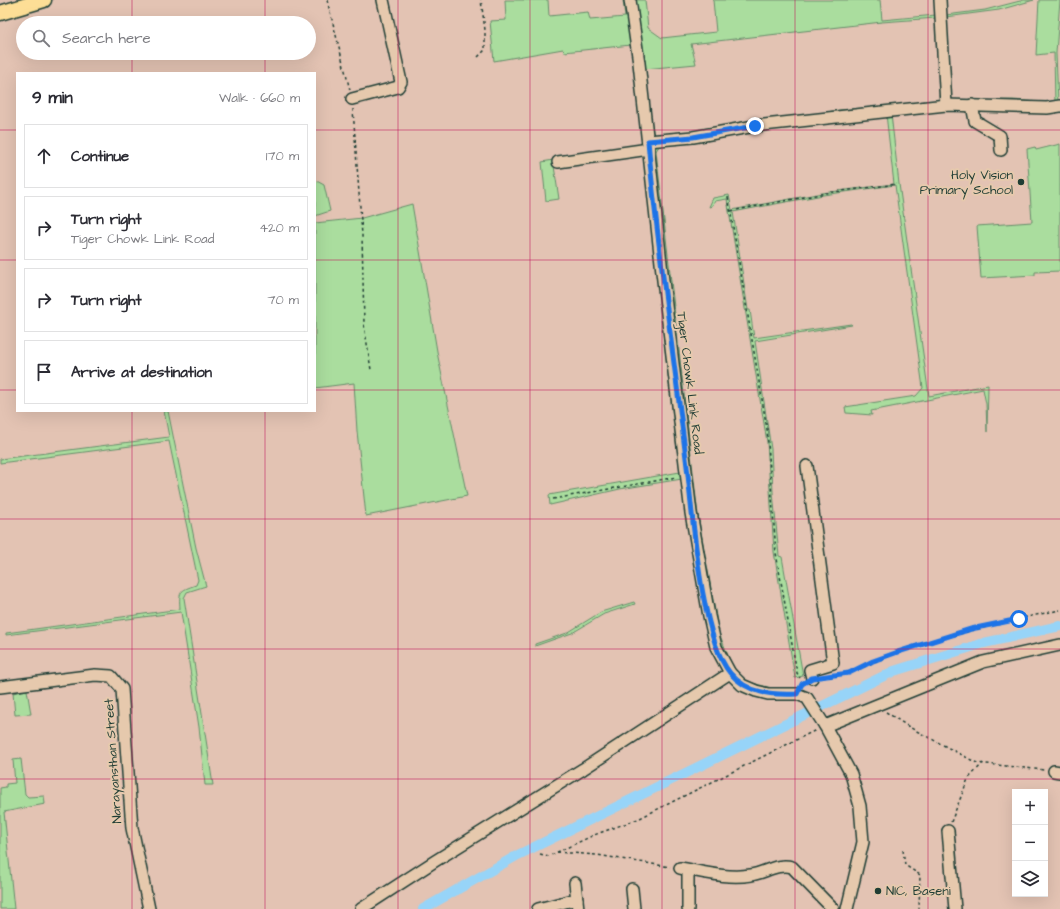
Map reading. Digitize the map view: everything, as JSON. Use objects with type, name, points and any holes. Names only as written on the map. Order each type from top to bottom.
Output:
[{"type":"main road","points":[[8,7],[44,0]]},
{"type":"street","points":[[352,99],[398,87],[401,82],[400,69],[383,0]]},
{"type":"street","name":"Tiger Chowk Link Road","points":[[630,0],[649,145],[662,272],[688,475],[691,513],[706,607],[716,647],[730,672],[742,685],[768,694],[802,695],[812,704],[822,722]]},
{"type":"street","points":[[940,0],[946,105]]},
{"type":"street","points":[[558,162],[755,126],[946,105],[1047,108],[1060,106]]},
{"type":"street","points":[[972,105],[975,121],[1000,136],[1001,150]]},
{"type":"street","points":[[807,466],[833,663],[810,670],[808,680]]},
{"type":"street","points":[[847,909],[861,852],[863,829],[857,790],[851,774],[822,722],[874,706],[983,662],[1060,645]]},
{"type":"street","points":[[361,909],[435,861],[584,769],[730,672]]},
{"type":"street","name":"Narayansthan Street","points":[[0,686],[95,675],[111,676],[122,689],[132,828],[149,909]]},
{"type":"street","points":[[948,831],[955,909]]},
{"type":"street","points":[[688,909],[684,869],[735,876],[751,875],[778,866],[792,867],[833,909]]},
{"type":"street","points":[[538,909],[577,904],[575,883]]},
{"type":"street","points":[[632,889],[634,909]]},
{"type":"path","points":[[327,0],[352,99],[362,235],[364,324],[371,370]]},
{"type":"path","points":[[478,57],[485,50],[481,0]]},
{"type":"path","points":[[731,211],[826,193],[897,184]]},
{"type":"path","points":[[728,197],[767,429],[778,561],[797,673],[808,680],[849,673],[873,661],[928,642],[1001,622],[1060,610]]},
{"type":"path","points":[[553,499],[688,475]]},
{"type":"path","points":[[874,706],[897,718],[909,727],[977,763],[1057,772]]},
{"type":"path","points":[[540,854],[549,856],[594,835],[638,819],[822,722]]},
{"type":"path","points":[[948,831],[968,779],[982,763]]},
{"type":"path","points":[[903,850],[905,866],[920,875],[919,909]]},
{"type":"path","points":[[557,852],[597,854],[684,869]]},
{"type":"green space","points":[[505,0],[548,0],[549,16],[588,12],[590,20],[625,17],[623,0],[626,0],[647,156],[655,244],[682,479],[620,489],[550,505],[549,495],[680,472],[631,45],[564,52],[563,49],[494,61],[490,21],[506,20]]},
{"type":"green space","points":[[634,0],[645,0],[648,28],[662,38],[716,32],[713,0],[880,0],[882,20],[936,15],[935,0],[938,0],[942,92],[936,18],[882,22],[691,44],[696,64],[644,69],[653,132],[655,136],[681,135],[839,110],[936,102],[942,96],[942,100],[937,104],[837,113],[676,137],[655,137],[651,131]]},
{"type":"green space","points":[[942,0],[945,0],[946,15],[985,10],[1024,0],[1034,0],[999,10],[946,17],[951,99],[954,101],[1013,100],[1055,103],[1054,53],[1036,55],[1039,0],[1060,0],[1056,53],[1058,103],[1060,103],[1060,105],[1045,106],[950,101],[947,96]]},
{"type":"green space","points":[[886,114],[891,114],[899,184],[929,396],[988,385],[987,432],[986,404],[983,389],[871,411],[872,415],[846,413],[845,407],[916,396],[923,388],[895,185],[823,195],[733,212],[748,310],[750,310],[754,338],[852,325],[755,341],[771,449],[773,492],[779,556],[782,557],[803,676],[795,678],[774,552],[767,442],[727,199],[715,201],[712,206],[709,207],[713,198],[729,195],[732,210],[822,193],[894,184]]},
{"type":"green space","points":[[691,142],[659,146],[656,151],[698,515],[719,633],[734,670],[748,682],[776,689],[777,691],[749,684],[738,677],[722,653],[697,528],[653,153],[654,146]]},
{"type":"green space","points":[[1060,144],[1060,271],[1035,272],[1035,275],[981,278],[977,226],[1032,222],[1027,149],[1035,147],[1036,150]]},
{"type":"green space","points":[[593,153],[565,164],[554,166],[559,199],[546,201],[542,162]]},
{"type":"green space","points":[[316,181],[324,185],[330,211],[316,216]]},
{"type":"green space","points":[[412,204],[438,357],[467,496],[366,516],[357,431],[354,383],[316,388],[316,223],[362,218]]},
{"type":"green space","points":[[164,412],[168,412],[196,548],[206,586],[187,592],[184,598],[213,785],[205,785],[199,727],[181,612],[6,635],[6,633],[180,609],[181,592],[196,585],[198,580],[169,441],[0,463],[0,459],[169,437]]},
{"type":"green space","points":[[634,602],[635,604],[604,614],[572,633],[535,646],[535,644],[567,633],[601,612]]},
{"type":"green space","points":[[27,690],[31,714],[15,715],[13,693]]},
{"type":"green space","points":[[21,759],[25,794],[28,797],[44,796],[45,804],[4,812],[14,909],[0,909],[0,788],[6,787],[6,784],[15,783],[13,760]]},
{"type":"waterway","points":[[423,909],[518,855],[894,671],[984,643],[1060,626]]},
{"type":"place","name":"Holy Vision Primary School","points":[[1021,182]]},
{"type":"place","name":"NIC, Baseni","points":[[878,891]]},
{"type":"route","points":[[755,126],[693,137],[648,141],[662,272],[688,475],[691,513],[706,607],[716,647],[723,663],[742,685],[756,691],[768,694],[797,694],[802,684],[806,680],[849,673],[873,661],[928,642],[971,629],[1019,619]]}]
